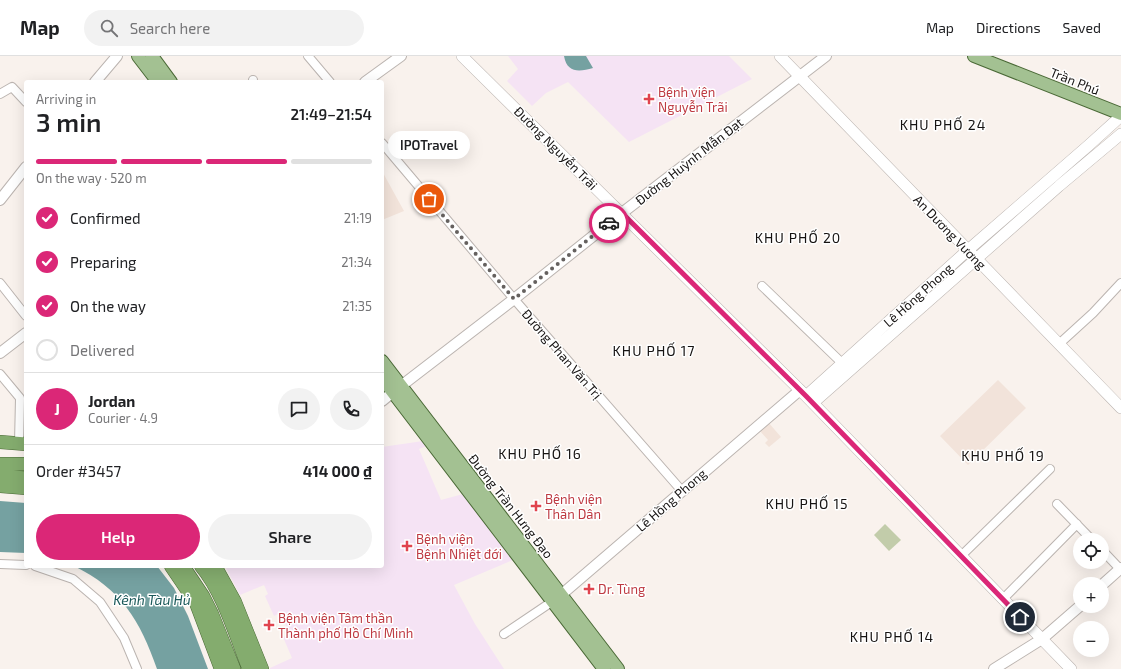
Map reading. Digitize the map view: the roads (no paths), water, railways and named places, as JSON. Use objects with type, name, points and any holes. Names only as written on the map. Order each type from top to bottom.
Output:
[{"type":"highway","points":[[0,442],[22,443]]},
{"type":"highway","points":[[0,464],[24,464]]},
{"type":"highway","points":[[0,476],[24,478]]},
{"type":"highway","points":[[0,486],[24,488]]},
{"type":"highway","points":[[172,568],[196,604],[221,669]]},
{"type":"highway","points":[[184,568],[203,596],[212,614],[234,669]]},
{"type":"highway","points":[[202,568],[215,588],[248,669]]},
{"type":"highway","points":[[216,568],[235,602],[262,669]]},
{"type":"main road","points":[[138,56],[156,80]]},
{"type":"main road","points":[[152,56],[170,80]]},
{"type":"main road","name":"Đường Nguyễn Trãi","points":[[462,56],[806,396],[1070,669]]},
{"type":"main road","name":"An Dương Vương","points":[[780,56],[1121,408]]},
{"type":"main road","name":"Trần Phú","points":[[974,56],[1121,115]]},
{"type":"main road","name":"Lê Hồng Phong","points":[[806,396],[968,250],[1089,146],[1121,115]]},
{"type":"main road","name":"Lê Hồng Phong","points":[[806,396],[976,259],[1121,134]]},
{"type":"main road","name":"Đường Trần Hưng Đạo","points":[[384,364],[397,389],[467,481],[557,598],[618,669]]},
{"type":"main road","name":"Đường Trần Hưng Đạo","points":[[384,379],[397,389]]},
{"type":"main road","name":"Đường Trần Hưng Đạo","points":[[557,598],[604,669]]},
{"type":"street","points":[[98,80],[117,56]]},
{"type":"street","points":[[308,56],[328,80]]},
{"type":"street","points":[[368,80],[401,56]]},
{"type":"street","name":"Đường Huỳnh Mẫn Đạt","points":[[384,399],[826,56]]},
{"type":"street","points":[[0,94],[12,87],[24,100]]},
{"type":"street","name":"Đường Phan Văn Trị","points":[[384,145],[514,299],[682,491]]},
{"type":"street","points":[[0,200],[24,170]]},
{"type":"street","points":[[0,282],[24,313]]},
{"type":"street","points":[[1059,344],[1121,283]]},
{"type":"street","points":[[762,286],[842,363]]},
{"type":"street","points":[[0,353],[24,335]]},
{"type":"street","points":[[0,374],[20,398],[22,443]]},
{"type":"street","name":"Lê Hồng Phong","points":[[557,598],[682,491],[806,396]]},
{"type":"street","points":[[961,556],[1050,469]]},
{"type":"street","points":[[1057,504],[1085,533]]},
{"type":"street","points":[[1003,599],[1077,524]]},
{"type":"street","points":[[1109,557],[1120,568],[1109,578]]},
{"type":"street","points":[[0,564],[24,566]]},
{"type":"street","points":[[41,568],[73,579],[100,602],[124,638],[137,669]]},
{"type":"street","points":[[504,634],[557,598]]},
{"type":"street","points":[[994,669],[1042,639],[1073,612]]},
{"type":"water","points":[[564,56],[586,56],[593,68],[574,70],[568,66]]},
{"type":"water","points":[[0,501],[24,503],[24,553],[0,552]]},
{"type":"water","name":"Kênh Tàu Hủ","points":[[78,568],[159,568],[174,588],[188,616],[208,669],[157,669],[143,635],[127,608],[104,585]]},
{"type":"place","name":"Bệnh viện Nguyễn Trãi","points":[[649,99]]},
{"type":"place","name":"IPOTravel","points":[[429,199]]},
{"type":"place","name":"Bệnh viện Thân Dân","points":[[536,506]]},
{"type":"place","name":"Bệnh viện Bệnh Nhiệt đới","points":[[407,546]]},
{"type":"place","name":"Dr. Tùng","points":[[589,589]]},
{"type":"place","name":"Bệnh viện Tâm thần Thành phố Hồ Chí Minh","points":[[269,625]]},
{"type":"district","name":"KHU PHỐ 24","points":[[943,124]]},
{"type":"district","name":"KHU PHỐ 20","points":[[798,237]]},
{"type":"district","name":"KHU PHỐ 17","points":[[654,350]]},
{"type":"district","name":"KHU PHỐ 16","points":[[540,453]]},
{"type":"district","name":"KHU PHỐ 19","points":[[1003,455]]},
{"type":"district","name":"KHU PHỐ 15","points":[[807,503]]},
{"type":"district","name":"KHU PHỐ 14","points":[[892,636]]}]
